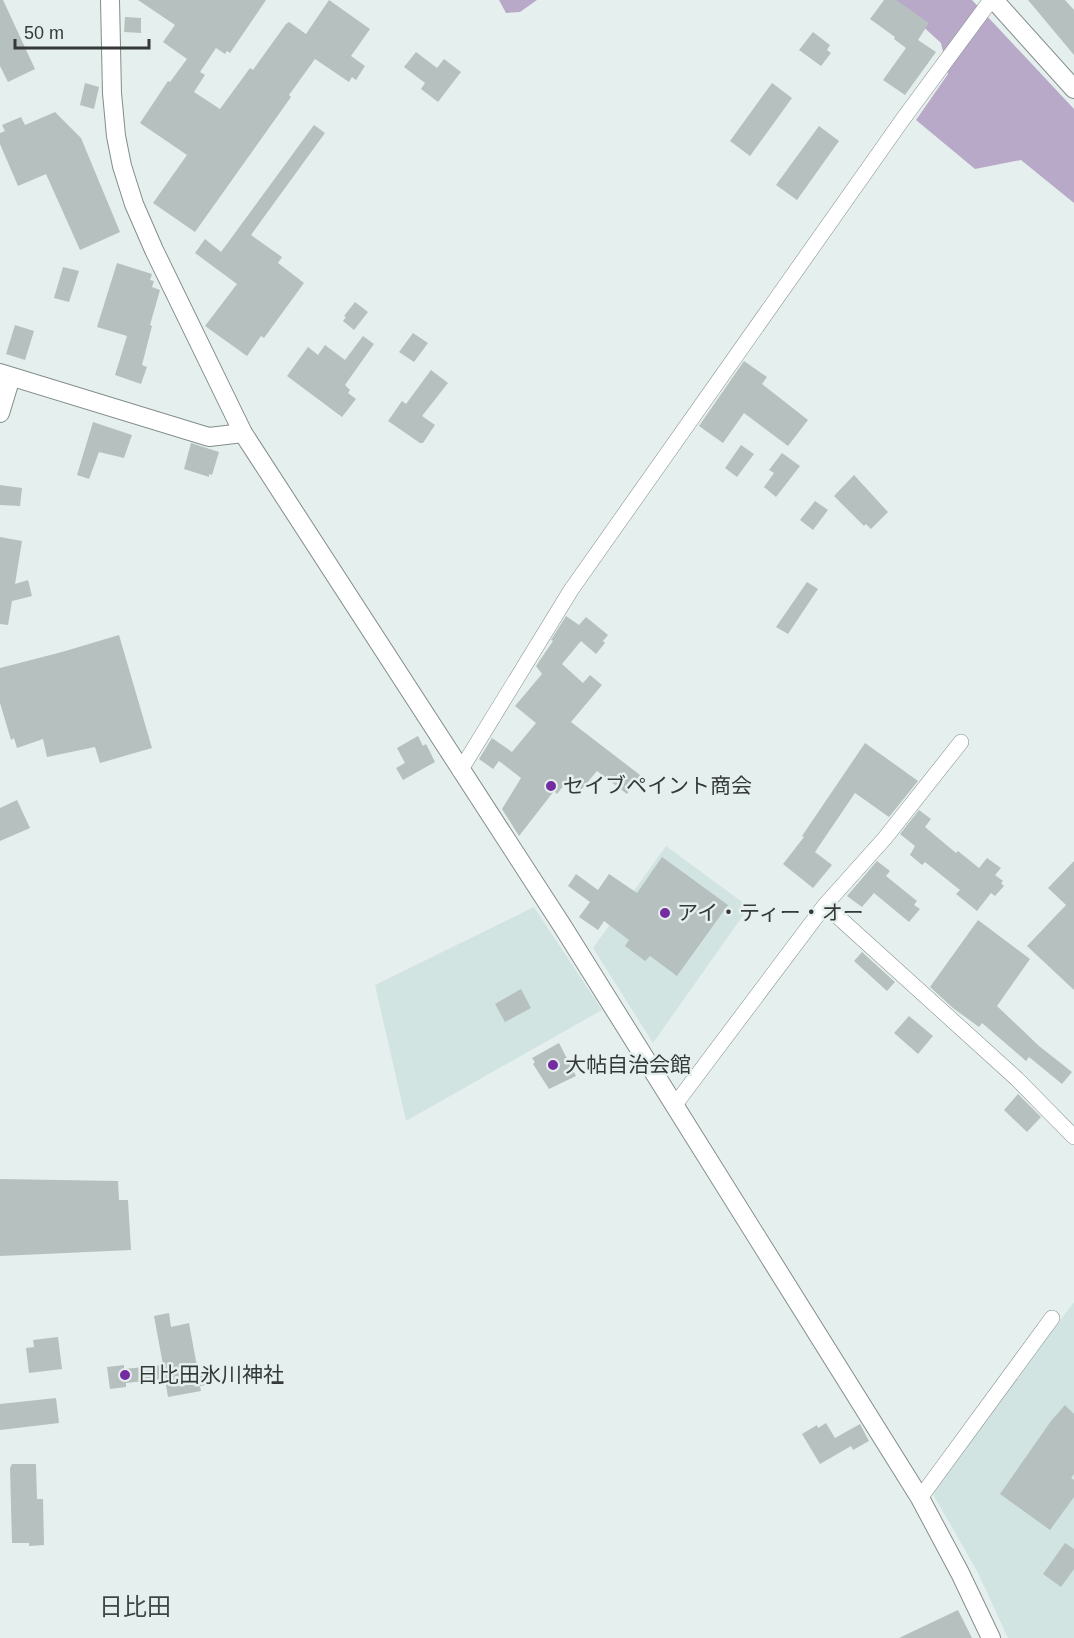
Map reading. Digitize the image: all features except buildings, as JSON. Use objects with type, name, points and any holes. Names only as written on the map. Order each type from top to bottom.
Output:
[{"type":"street","points":[[110,0],[112,93],[116,136],[128,185],[154,250],[243,433],[563,927],[920,1498],[991,1638]]},
{"type":"street","points":[[460,771],[571,590],[903,119],[992,0],[1074,89]]},
{"type":"street","points":[[0,413],[6,375],[209,437],[243,433]]},
{"type":"street","points":[[674,1106],[825,905],[885,838],[961,742]]},
{"type":"street","points":[[825,905],[1017,1079],[1074,1137]]},
{"type":"street","points":[[920,1498],[1053,1318]]},
{"type":"shaded area","points":[[499,0],[537,0],[520,12],[506,13]]},
{"type":"shaded area","points":[[894,0],[972,0],[1074,109],[1074,203],[1021,160],[975,169],[916,120],[948,74],[941,43]]},
{"type":"shaded area","points":[[666,846],[749,907],[653,1043],[593,948]]},
{"type":"shaded area","points":[[534,907],[602,1010],[406,1121],[375,985]]},
{"type":"shaded area","points":[[1074,1302],[1074,1638],[1008,1638],[978,1573],[933,1494],[942,1476]]},
{"type":"place","name":"セイブペイント商会","points":[[551,786]]},
{"type":"place","name":"アイ・ティー・オー","points":[[665,913]]},
{"type":"place","name":"大帖自治会館","points":[[553,1065]]},
{"type":"place","name":"日比田氷川神社","points":[[125,1375]]},
{"type":"district","name":"日比田","points":[[135,1607]]}]
